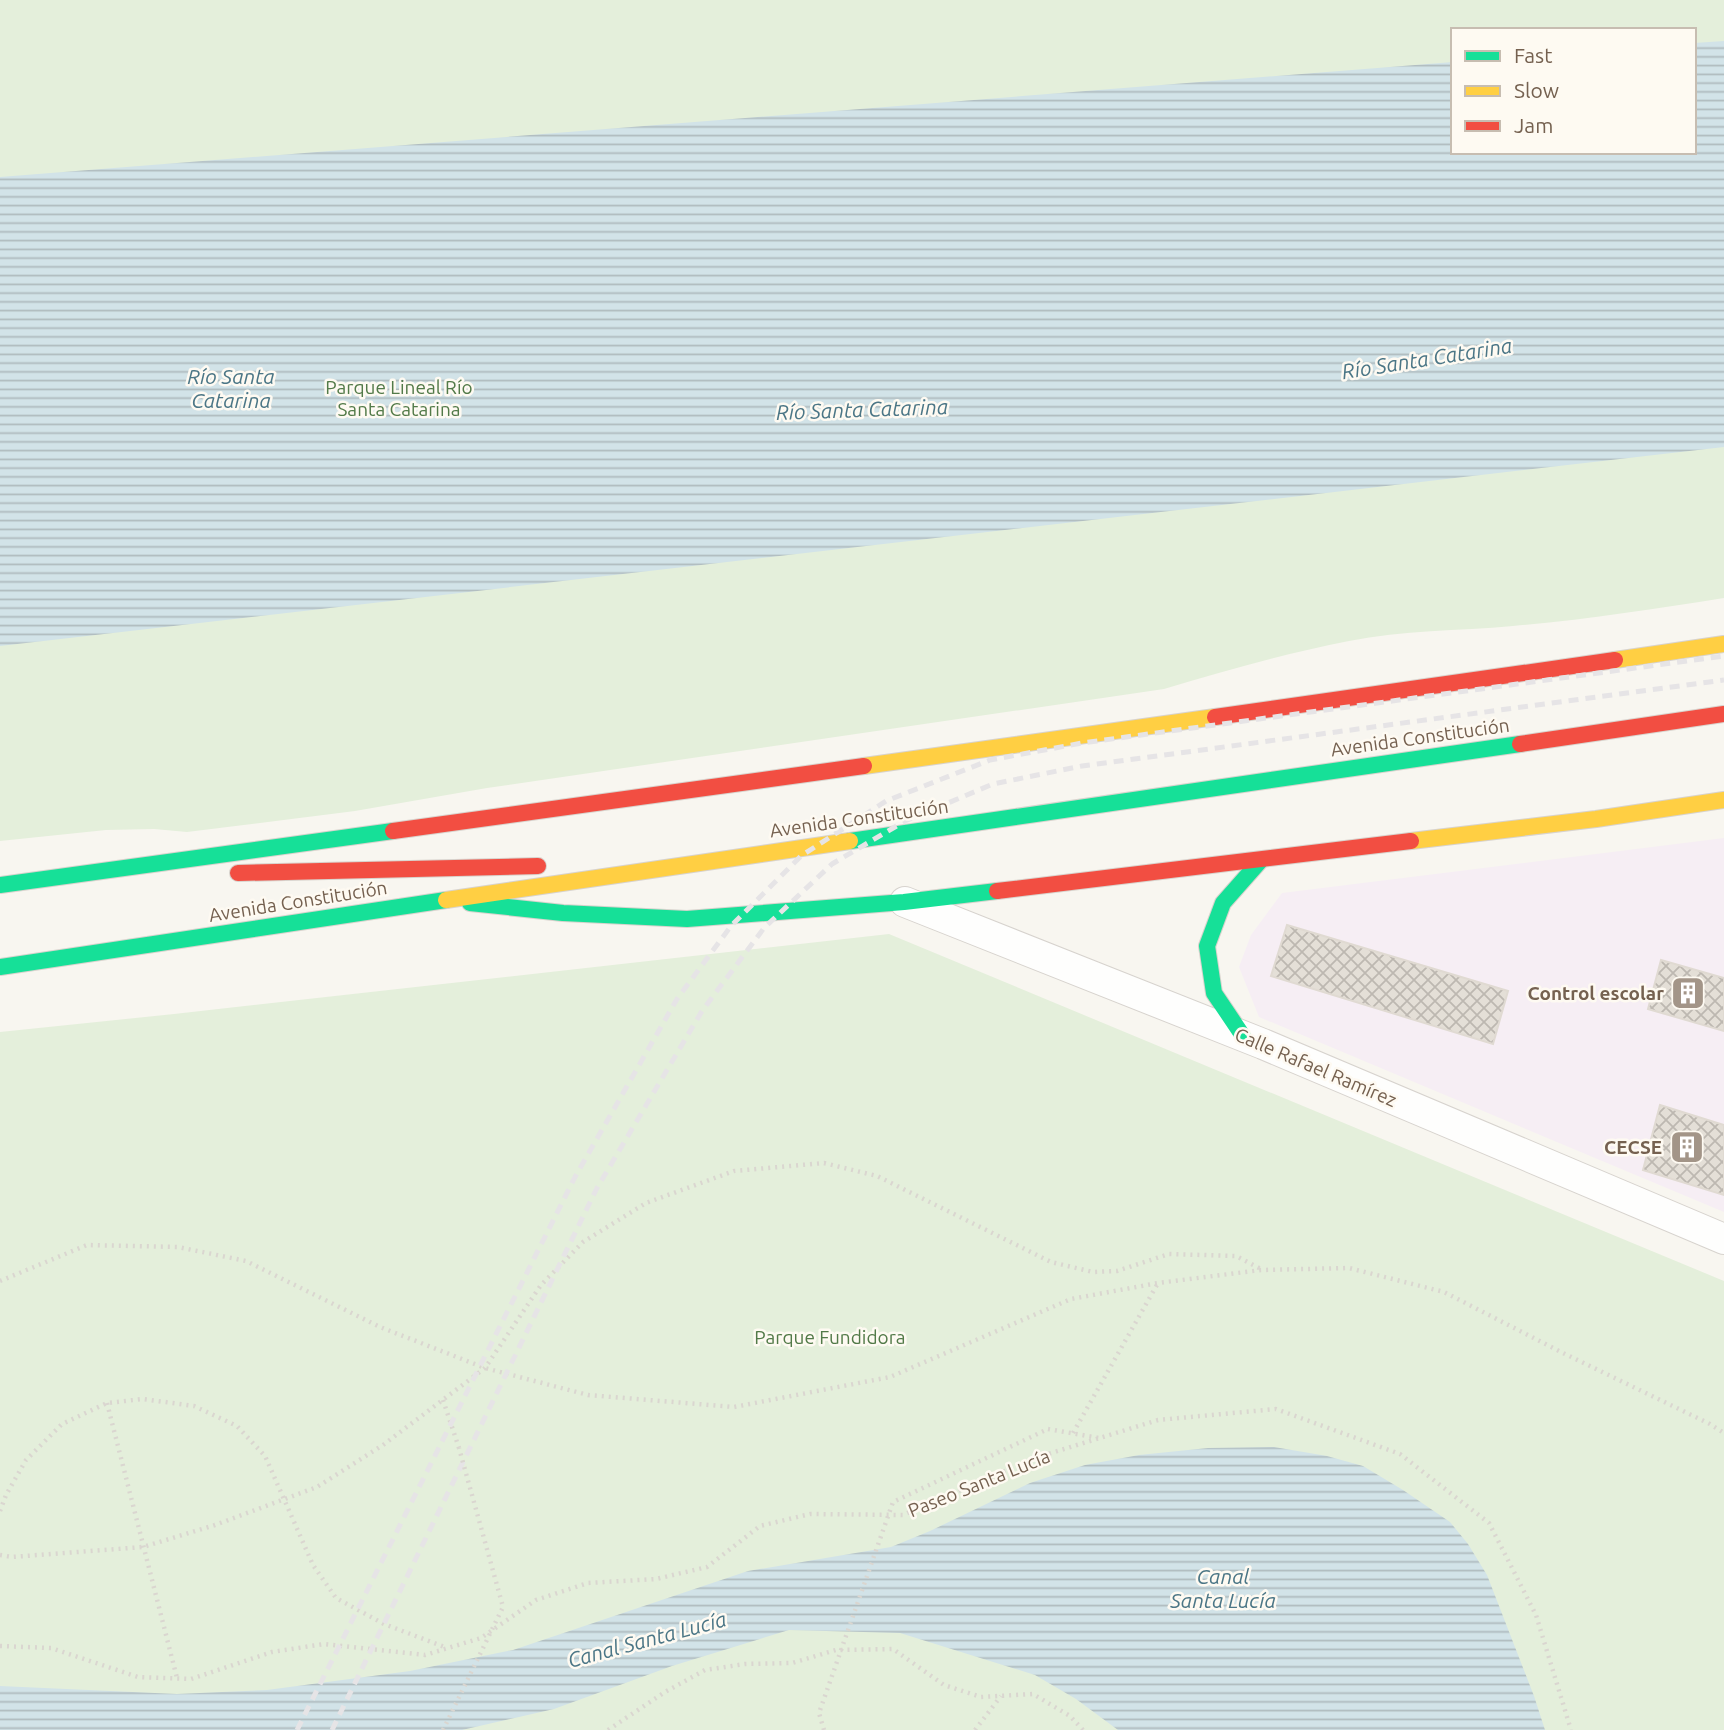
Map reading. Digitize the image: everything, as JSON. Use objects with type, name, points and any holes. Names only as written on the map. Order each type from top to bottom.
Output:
[{"type":"main road","points":[[0,885],[969,752],[1724,644]]},
{"type":"main road","name":"Avenida Constitución","points":[[0,967],[1724,714]]},
{"type":"main road","points":[[443,900],[563,914],[687,919],[904,902],[1596,819],[1724,800]]},
{"type":"main road","points":[[1244,1036],[1214,993],[1207,946],[1223,903],[1261,860]]},
{"type":"main road","points":[[585,864],[710,861]]},
{"type":"main road","points":[[227,873],[558,865]]},
{"type":"main road","points":[[47,878],[199,874]]},
{"type":"street","name":"Calle Rafael Ramírez","points":[[904,902],[1244,1036],[1724,1239]]},
{"type":"path","points":[[0,1555],[12,1557],[143,1547],[215,1525],[317,1487],[383,1445],[485,1368],[541,1285],[583,1242],[646,1203],[734,1171],[824,1163],[877,1176],[1051,1262],[1093,1272],[1117,1271],[1169,1254],[1236,1256],[1261,1270]]},
{"type":"path","points":[[0,1280],[87,1245],[178,1247],[247,1261],[380,1327],[485,1368],[588,1395],[734,1406],[890,1377],[1071,1299],[1158,1283],[1261,1270],[1349,1268],[1444,1292],[1724,1433]]},
{"type":"path","points":[[1073,1433],[1158,1283]]},
{"type":"path","points":[[0,1511],[26,1460],[62,1424],[107,1403],[143,1399],[194,1406],[237,1426],[265,1456],[313,1565],[336,1598],[384,1624],[447,1648]]},
{"type":"path","points":[[443,1400],[503,1607],[443,1730]]},
{"type":"path","points":[[107,1403],[177,1678]]},
{"type":"path","name":"Paseo Santa Lucía","points":[[0,1646],[51,1648],[138,1677],[191,1679],[272,1652],[324,1644],[425,1655],[481,1639],[536,1600],[587,1583],[656,1579],[707,1567],[760,1526],[810,1514],[903,1514],[1035,1458],[1158,1420],[1276,1409],[1400,1454],[1489,1523],[1536,1615],[1571,1730]]},
{"type":"path","points":[[824,1730],[819,1713],[893,1502],[1048,1429],[1100,1438]]},
{"type":"path","points":[[608,1730],[665,1692],[705,1670],[746,1664],[792,1663],[836,1650],[893,1649],[944,1685],[981,1697],[1033,1694],[1070,1716],[1083,1730]]},
{"type":"path","points":[[975,1730],[1002,1696]]},
{"type":"shaded area","points":[[1724,838],[1724,1212],[1259,1017],[1239,967],[1251,935],[1282,893]]},
{"type":"green space","name":"Parque Lineal Río Santa Catarina","points":[[0,0],[1724,0],[1724,598],[1566,621],[1369,637],[1279,657],[1164,689],[487,788],[355,811],[187,832],[154,829],[106,830],[0,841]]},
{"type":"green space","name":"Parque Fundidora","points":[[889,934],[1724,1281],[1724,1730],[0,1730],[0,1032]]},
{"type":"water","name":"Río Santa Catarina","points":[[1724,41],[1724,447],[0,646],[0,177],[1451,62],[1451,154],[1696,154],[1696,43]]},
{"type":"water","name":"Canal Santa Lucía","points":[[1274,1447],[1327,1456],[1363,1466],[1450,1522],[1468,1544],[1487,1575],[1545,1730],[1118,1730],[1076,1699],[1035,1675],[900,1633],[789,1630],[672,1666],[554,1709],[462,1730],[0,1730],[0,1686],[177,1694],[267,1690],[410,1671],[513,1650],[748,1571],[891,1547],[1030,1483],[1085,1465],[1139,1455],[1208,1448]]},
{"type":"building","points":[[1287,925],[1508,991],[1493,1044],[1271,976]]},
{"type":"building","name":"Control escolar","points":[[1661,960],[1724,978],[1724,1031],[1648,1009]]},
{"type":"building","name":"CECSE","points":[[1660,1105],[1724,1125],[1724,1195],[1643,1170]]},
{"type":"railway","points":[[297,1730],[575,1177],[677,999],[731,926],[801,856],[886,801],[990,760],[1082,743],[1724,656]]},
{"type":"railway","points":[[332,1730],[597,1188],[702,1011],[764,928],[832,864],[905,821],[993,784],[1082,766],[1724,680]]},
{"type":"traffic: fast","points":[[850,841],[1520,744]]},
{"type":"traffic: fast","points":[[0,885],[393,831]]},
{"type":"traffic: fast","points":[[1243,1036],[1214,993],[1207,946],[1223,903],[1261,860]]},
{"type":"traffic: fast","points":[[470,903],[563,913],[687,919],[904,902],[997,891]]},
{"type":"traffic: fast","points":[[0,967],[446,900]]},
{"type":"traffic: slow","points":[[1615,660],[1724,644]]},
{"type":"traffic: slow","points":[[864,766],[1215,717]]},
{"type":"traffic: slow","points":[[1411,841],[1596,819],[1724,800]]},
{"type":"traffic: slow","points":[[446,900],[850,841]]},
{"type":"traffic: jam","points":[[1215,717],[1615,660]]},
{"type":"traffic: jam","points":[[1520,744],[1724,714]]},
{"type":"traffic: jam","points":[[393,831],[864,766]]},
{"type":"traffic: jam","points":[[997,891],[1411,841]]},
{"type":"traffic: jam","points":[[238,873],[538,866]]},
{"type":"place","name":"Control escolar","points":[[1688,993]]},
{"type":"place","name":"CECSE","points":[[1687,1147]]}]
